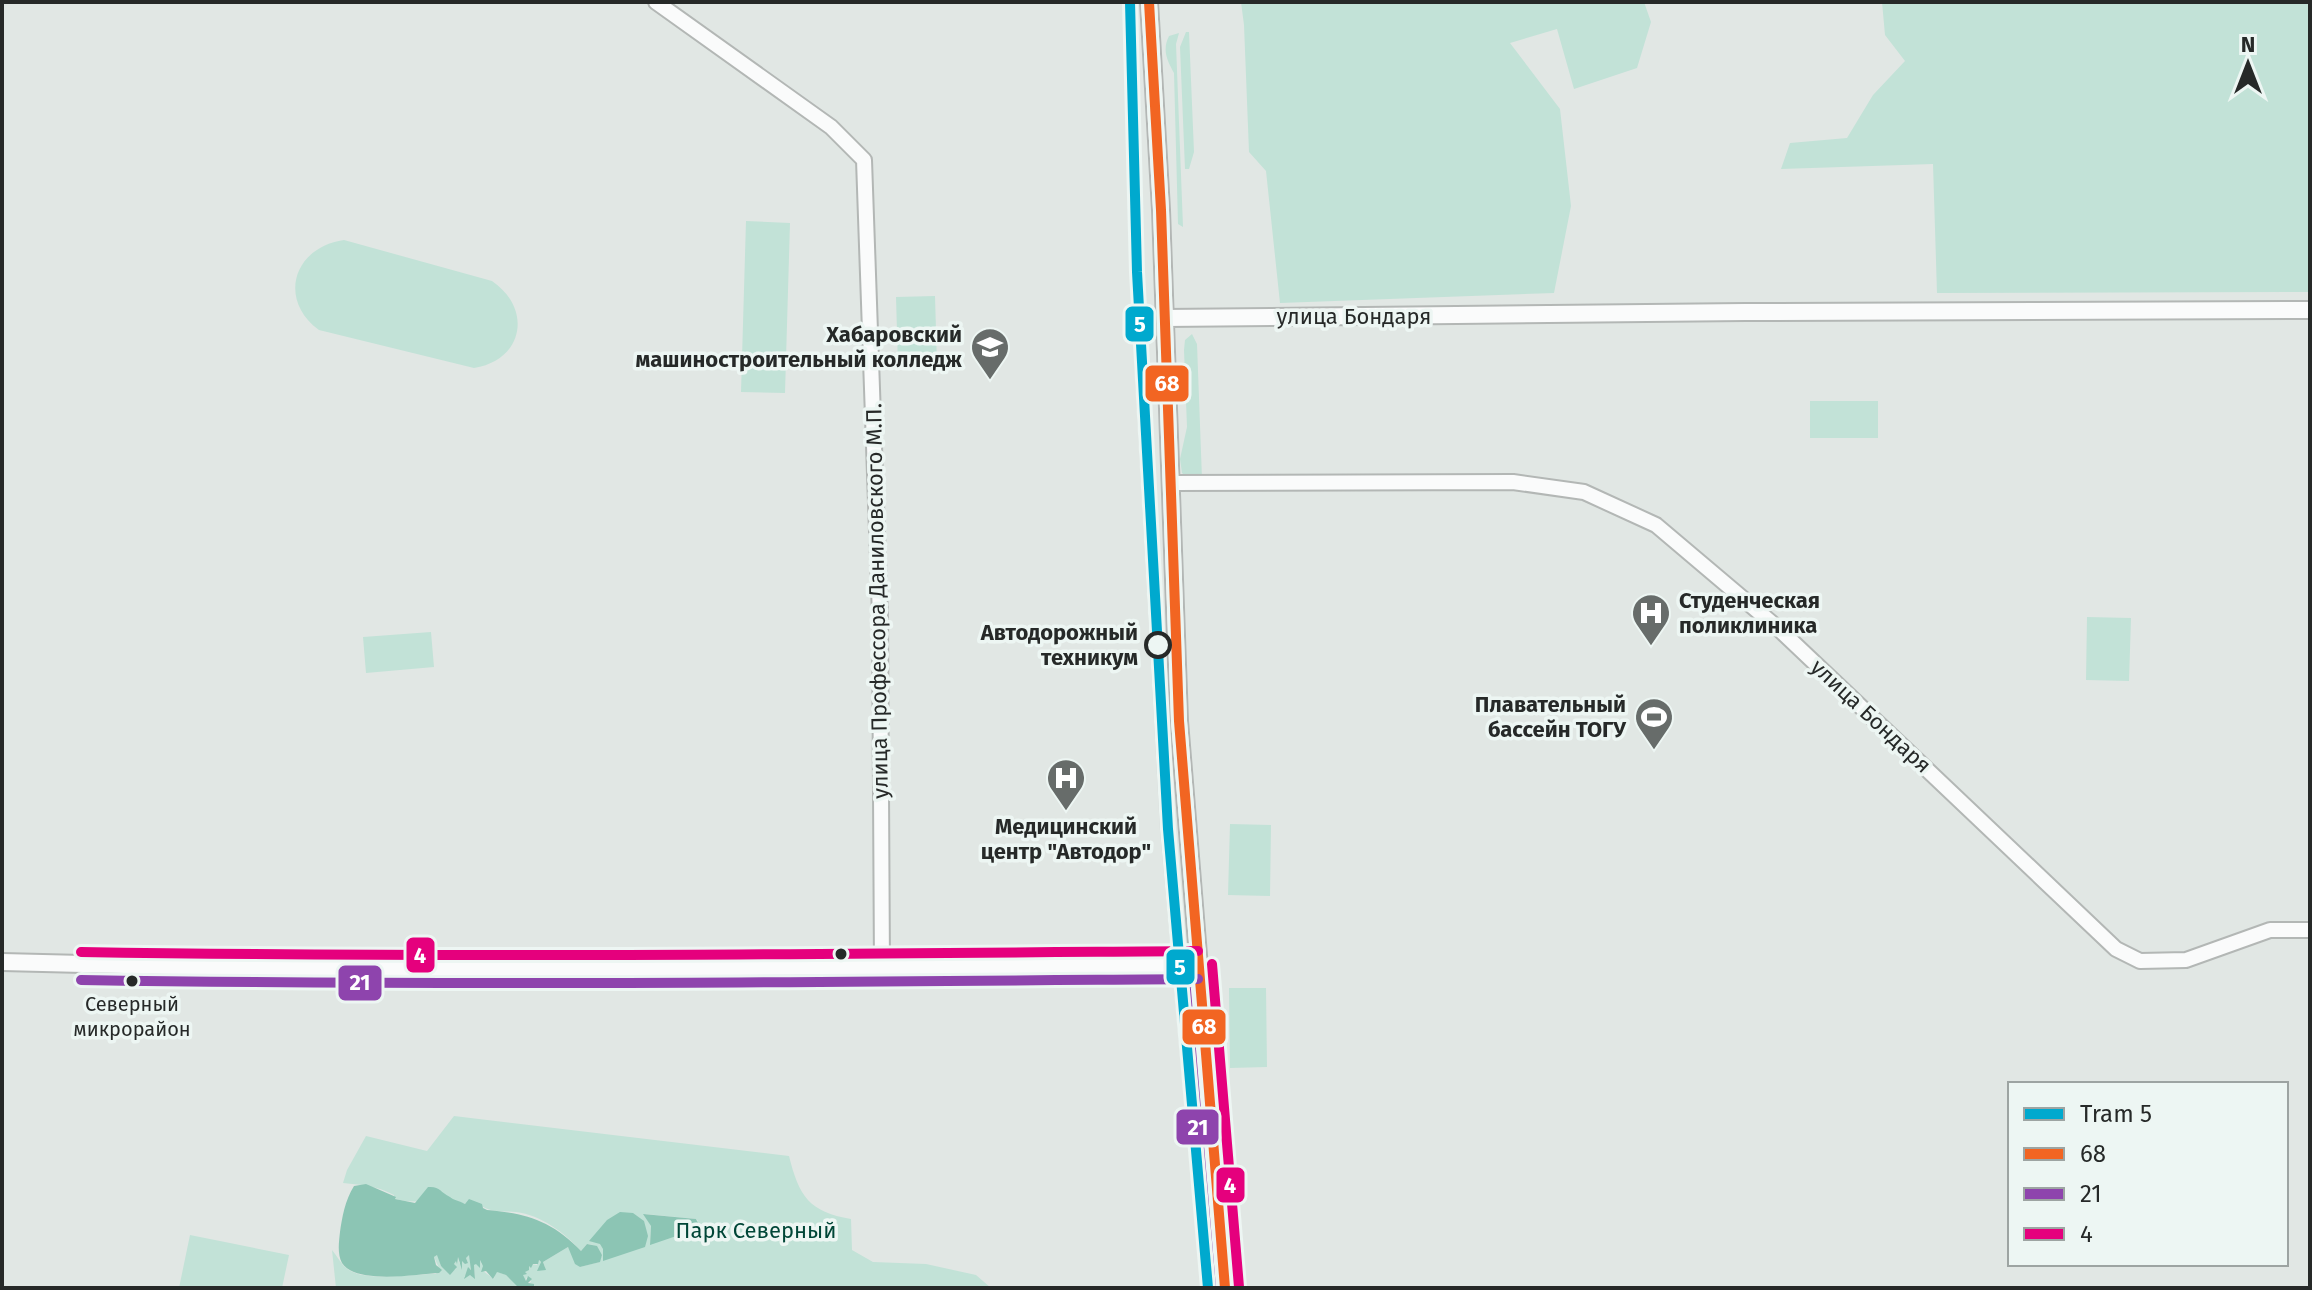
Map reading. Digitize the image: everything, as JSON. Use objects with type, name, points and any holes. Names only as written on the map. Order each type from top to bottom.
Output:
[{"type":"main road","points":[[1149,2],[1165,318],[1179,721],[1225,1288]]},
{"type":"main road","name":"улица Бондаря","points":[[1165,318],[2310,310]]},
{"type":"main road","points":[[2,962],[287,969],[1198,965]]},
{"type":"street","name":"улица Профессора Даниловского М.П.","points":[[656,2],[831,127],[864,160],[880,626],[882,968]]},
{"type":"street","name":"улица Бондаря","points":[[1171,483],[1513,482],[1584,492],[1656,525],[1772,623],[2116,949],[2140,961],[2177,961],[2270,930],[2310,930]]},
{"type":"green space","points":[[1241,2],[1644,2],[1651,22],[1637,68],[1574,89],[1557,29],[1510,43],[1560,109],[1571,206],[1554,293],[1280,303],[1266,171],[1249,152]]},
{"type":"green space","points":[[1882,2],[2310,2],[2310,292],[1937,293],[1933,164],[1781,169],[1790,143],[1847,138],[1873,95],[1905,61],[1885,35]]},
{"type":"green space","points":[[1186,32],[1189,32],[1194,152],[1189,169],[1185,169],[1180,47]]},
{"type":"green space","points":[[1179,33],[1176,44],[1183,227],[1178,224],[1174,73],[1166,50],[1169,36]]},
{"type":"green space","points":[[746,221],[790,223],[785,393],[741,392]]},
{"type":"green space","points":[[344,240],[492,281],[514,306],[517,333],[512,345],[503,356],[474,368],[319,330],[306,318],[298,304],[295,290],[297,276],[303,263],[313,253]]},
{"type":"green space","points":[[935,296],[937,365],[898,366],[896,297]]},
{"type":"green space","points":[[1192,334],[1197,344],[1202,479],[1188,478],[1182,473],[1180,459],[1187,427],[1184,350],[1185,340]]},
{"type":"green space","points":[[1810,401],[1878,401],[1878,438],[1810,438]]},
{"type":"green space","points":[[2087,617],[2131,618],[2129,681],[2086,680]]},
{"type":"green space","points":[[431,632],[434,667],[366,673],[363,637]]},
{"type":"green space","points":[[1230,824],[1271,825],[1270,896],[1228,895]]},
{"type":"green space","points":[[1229,988],[1266,988],[1267,1067],[1230,1068]]},
{"type":"green space","name":"Парк Северный","points":[[454,1116],[789,1156],[797,1182],[808,1200],[825,1212],[851,1219],[852,1250],[873,1262],[926,1264],[976,1275],[991,1288],[535,1288],[528,1284],[530,1278],[527,1277],[525,1281],[522,1275],[531,1264],[537,1265],[538,1260],[541,1262],[538,1270],[545,1267],[543,1262],[568,1247],[580,1267],[599,1262],[602,1255],[593,1245],[587,1244],[581,1251],[552,1226],[525,1214],[491,1210],[469,1201],[465,1204],[448,1200],[403,1200],[376,1188],[343,1183],[366,1136],[427,1151]],"holes":[[[645,1214],[698,1221],[650,1244],[651,1226]]]},
{"type":"green space","points":[[190,1235],[289,1255],[282,1288],[179,1288]]},
{"type":"green space","points":[[332,1250],[351,1271],[387,1277],[436,1274],[439,1268],[434,1257],[438,1254],[441,1266],[452,1271],[456,1269],[454,1264],[458,1256],[459,1263],[462,1264],[462,1260],[468,1263],[466,1258],[469,1254],[473,1266],[464,1277],[470,1275],[475,1278],[474,1265],[480,1259],[482,1265],[485,1264],[483,1271],[494,1279],[495,1271],[506,1275],[521,1288],[336,1288]]},
{"type":"shaded area","points":[[366,1184],[395,1199],[415,1203],[428,1187],[435,1187],[465,1204],[469,1199],[482,1204],[487,1210],[537,1220],[559,1232],[581,1251],[587,1244],[597,1246],[602,1255],[600,1262],[580,1267],[575,1264],[568,1247],[543,1262],[546,1270],[537,1271],[539,1260],[538,1264],[529,1266],[525,1272],[527,1274],[523,1275],[526,1281],[528,1276],[532,1279],[528,1283],[534,1284],[534,1288],[519,1288],[506,1275],[497,1272],[493,1279],[486,1271],[481,1272],[483,1266],[480,1260],[480,1268],[474,1265],[475,1279],[470,1275],[464,1279],[468,1267],[471,1270],[469,1255],[466,1258],[468,1263],[462,1261],[462,1270],[458,1257],[457,1264],[456,1261],[454,1264],[457,1267],[450,1275],[441,1266],[437,1255],[434,1257],[436,1265],[442,1270],[439,1273],[388,1277],[360,1274],[342,1263],[339,1243],[351,1191],[354,1186]]},
{"type":"shaded area","points":[[620,1212],[633,1213],[644,1221],[648,1236],[645,1247],[603,1261],[600,1244],[589,1241],[607,1220]]},
{"type":"shaded area","points":[[643,1214],[696,1219],[698,1223],[694,1230],[650,1245],[651,1226]]},
{"type":"tram line","points":[[1125,2],[1136,375],[1161,830],[1202,1288]]},
{"type":"tram line","name":"5","points":[[1130,2],[1137,272],[1168,829],[1208,1288]]},
{"type":"transit line","name":"68","points":[[1149,2],[1161,210],[1179,721],[1225,1288]]},
{"type":"transit line","name":"4","points":[[81,952],[500,955],[1198,951]]},
{"type":"transit line","name":"4","points":[[1212,964],[1239,1287]]},
{"type":"transit line","name":"21","points":[[1184,966],[1211,1288]]},
{"type":"transit line","name":"21","points":[[81,980],[500,983],[1198,979]]},
{"type":"place","name":"Хабаровский машиностроительный колледж","points":[[990,381]]},
{"type":"place","name":"Автодорожный техникум","points":[[1158,645]]},
{"type":"place","name":"Студенческая поликлиника","points":[[1651,647]]},
{"type":"place","name":"Плавательный бассейн ТОГУ","points":[[1654,751]]},
{"type":"place","name":"Медицинский центр \"Автодор\"","points":[[1066,812]]},
{"type":"place","name":"Северный микрорайон","points":[[132,981]]}]
